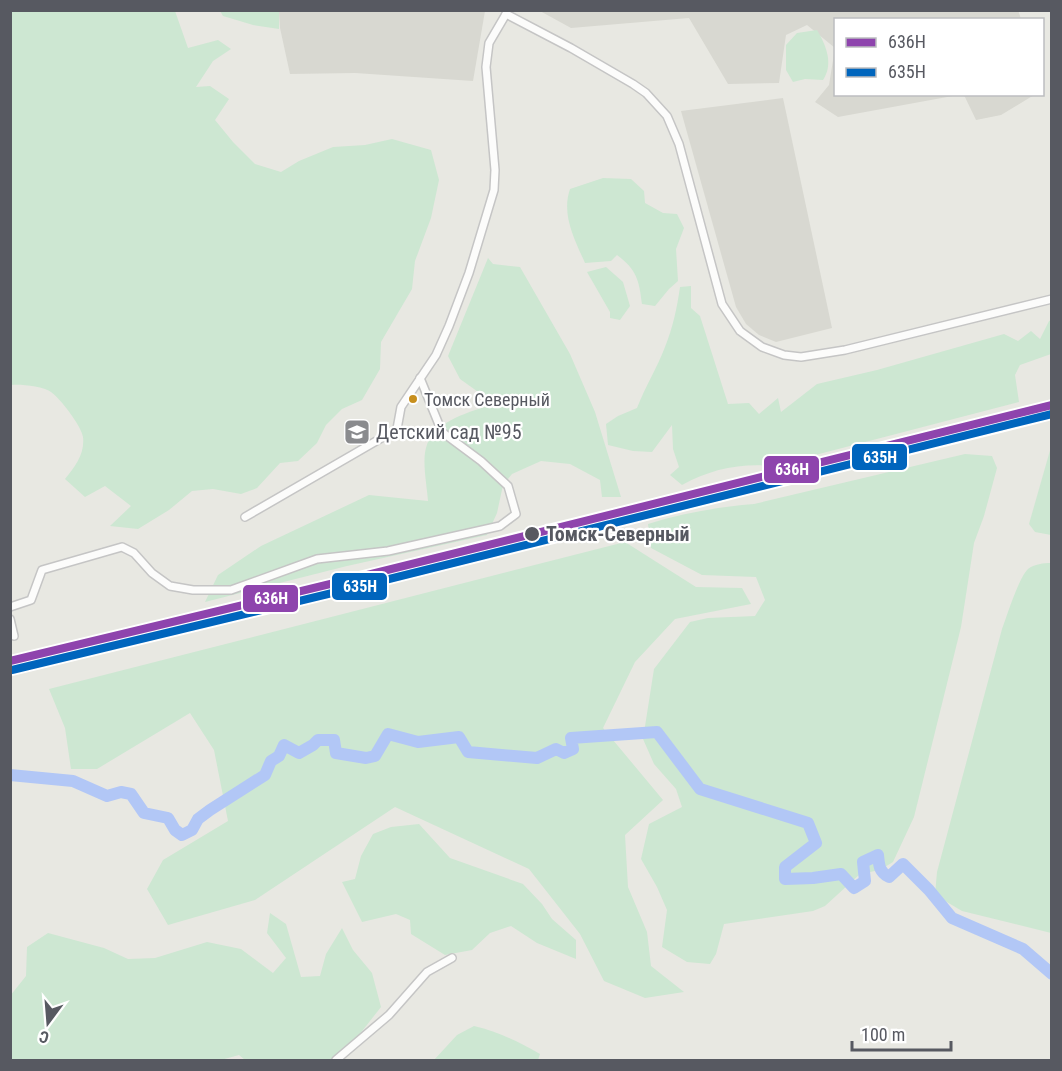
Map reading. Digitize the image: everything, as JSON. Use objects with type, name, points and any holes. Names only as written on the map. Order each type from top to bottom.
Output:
[{"type":"street","points":[[245,517],[397,429],[401,407],[436,355],[469,273],[494,190],[495,170],[486,67],[489,43],[505,12],[633,84],[646,93],[667,117],[679,144],[722,304],[741,331],[762,347],[784,355],[801,357],[845,350],[1052,299]]},
{"type":"street","points":[[10,606],[31,600],[42,570],[122,547],[134,553],[152,573],[170,586],[193,590],[231,590],[317,559],[388,551],[500,526],[516,514],[508,486],[481,461],[459,447],[442,432],[420,378]]},
{"type":"street","points":[[10,619],[14,636]]},
{"type":"street","points":[[336,1060],[389,1015],[427,972],[452,958]]},
{"type":"shaded area","points":[[1018,10],[1021,18],[834,18],[834,47],[807,25],[786,35],[779,83],[728,84],[689,18],[571,28],[540,11]]},
{"type":"shaded area","points":[[279,11],[485,11],[473,81],[355,73],[290,74],[280,28]]},
{"type":"shaded area","points":[[834,54],[834,96],[953,96],[838,117],[815,102],[829,85]]},
{"type":"shaded area","points":[[964,96],[1032,96],[1001,115],[976,120]]},
{"type":"shaded area","points":[[783,98],[832,328],[776,342],[759,335],[746,324],[736,307],[681,111]]},
{"type":"green space","points":[[11,10],[175,11],[188,48],[218,40],[231,49],[213,61],[196,87],[210,86],[229,99],[215,120],[255,164],[281,172],[299,161],[333,147],[365,145],[392,139],[431,150],[439,180],[431,218],[415,261],[412,289],[381,342],[380,369],[362,400],[342,409],[326,425],[317,443],[298,461],[280,463],[257,488],[241,494],[213,489],[192,491],[169,510],[138,529],[110,526],[131,506],[105,486],[85,497],[65,479],[78,460],[83,443],[82,432],[70,413],[55,395],[43,388],[11,385]]},
{"type":"green space","points":[[220,11],[279,11],[279,29],[253,25],[223,16]]},
{"type":"green space","points":[[817,30],[828,55],[826,74],[823,80],[805,79],[793,82],[786,70],[786,45],[797,33]]},
{"type":"green space","points":[[603,178],[631,179],[644,191],[645,203],[663,213],[677,214],[684,228],[676,249],[678,281],[655,306],[642,304],[636,276],[624,260],[617,255],[611,261],[585,263],[573,236],[567,208],[570,189]]},
{"type":"green space","points":[[488,258],[493,264],[520,267],[570,354],[595,412],[621,497],[602,497],[600,480],[570,464],[541,461],[512,474],[503,485],[497,513],[487,535],[347,566],[205,602],[218,575],[261,546],[369,495],[428,501],[424,460],[430,439],[444,424],[454,418],[495,404],[460,379],[448,356]]},
{"type":"green space","points":[[606,267],[623,282],[630,306],[620,320],[610,318],[610,312],[587,272]]},
{"type":"green space","points":[[691,286],[691,308],[700,316],[728,404],[749,403],[759,414],[778,398],[781,412],[817,384],[877,370],[1004,334],[1018,341],[1031,331],[1040,339],[1051,320],[1051,354],[1020,365],[1015,375],[1019,402],[773,466],[749,465],[726,468],[682,485],[670,475],[679,467],[673,449],[672,425],[652,452],[633,451],[608,445],[606,424],[637,408],[668,340],[680,287]]},
{"type":"green space","points":[[1051,447],[1051,535],[1035,532],[1029,524]]},
{"type":"green space","points":[[965,454],[992,456],[997,468],[974,543],[961,627],[914,817],[893,862],[880,870],[860,874],[825,906],[813,911],[724,924],[716,954],[710,964],[687,962],[662,947],[667,910],[641,859],[649,824],[682,807],[676,789],[654,764],[643,739],[654,669],[690,622],[708,618],[755,616],[765,600],[756,577],[702,575],[651,548],[648,524],[701,511],[754,504]]},
{"type":"green space","points":[[625,542],[696,587],[742,588],[751,604],[675,619],[635,662],[603,728],[663,800],[625,835],[628,887],[647,932],[651,966],[684,992],[645,998],[604,981],[580,934],[529,869],[395,807],[255,900],[168,925],[147,889],[163,860],[228,821],[214,750],[190,713],[97,769],[71,769],[65,728],[49,689]]},
{"type":"green space","points":[[1052,563],[1051,933],[962,911],[935,895],[937,872],[1002,629],[1017,588],[1028,569]]},
{"type":"green space","points":[[419,824],[450,858],[523,884],[542,904],[552,919],[576,940],[576,959],[537,943],[511,926],[490,933],[472,950],[445,955],[411,934],[410,920],[396,914],[362,922],[342,882],[355,879],[361,856],[373,834],[391,827]]},
{"type":"green space","points":[[270,913],[286,924],[301,977],[320,976],[326,954],[342,928],[353,950],[372,973],[381,1007],[335,1060],[245,1060],[239,1055],[221,1060],[11,1060],[10,996],[26,976],[27,947],[48,933],[104,948],[128,959],[155,958],[207,942],[241,949],[273,973],[286,958],[267,933]]},
{"type":"green space","points":[[474,1026],[524,1045],[540,1054],[538,1060],[434,1060],[457,1035]]},
{"type":"waterway","points":[[10,775],[73,781],[107,796],[121,792],[131,794],[144,813],[168,818],[175,830],[182,835],[192,830],[198,819],[210,810],[265,775],[271,761],[279,756],[284,745],[299,753],[318,740],[334,740],[336,753],[366,758],[375,756],[388,734],[418,742],[459,737],[468,752],[537,758],[556,749],[564,753],[573,749],[571,738],[657,732],[700,789],[808,823],[816,843],[785,867],[785,879],[841,874],[854,888],[865,881],[863,862],[878,855],[883,873],[889,877],[903,864],[952,918],[1023,949],[1052,974]]},
{"type":"transit line","name":"636Н","points":[[10,661],[1052,405]]},
{"type":"transit line","name":"635Н","points":[[12,670],[353,588],[1052,414]]},
{"type":"place","name":"Томск Северный","points":[[413,399]]},
{"type":"place","name":"Детский сад №95","points":[[357,432]]},
{"type":"place","name":"Томск-Северный","points":[[532,534]]}]
